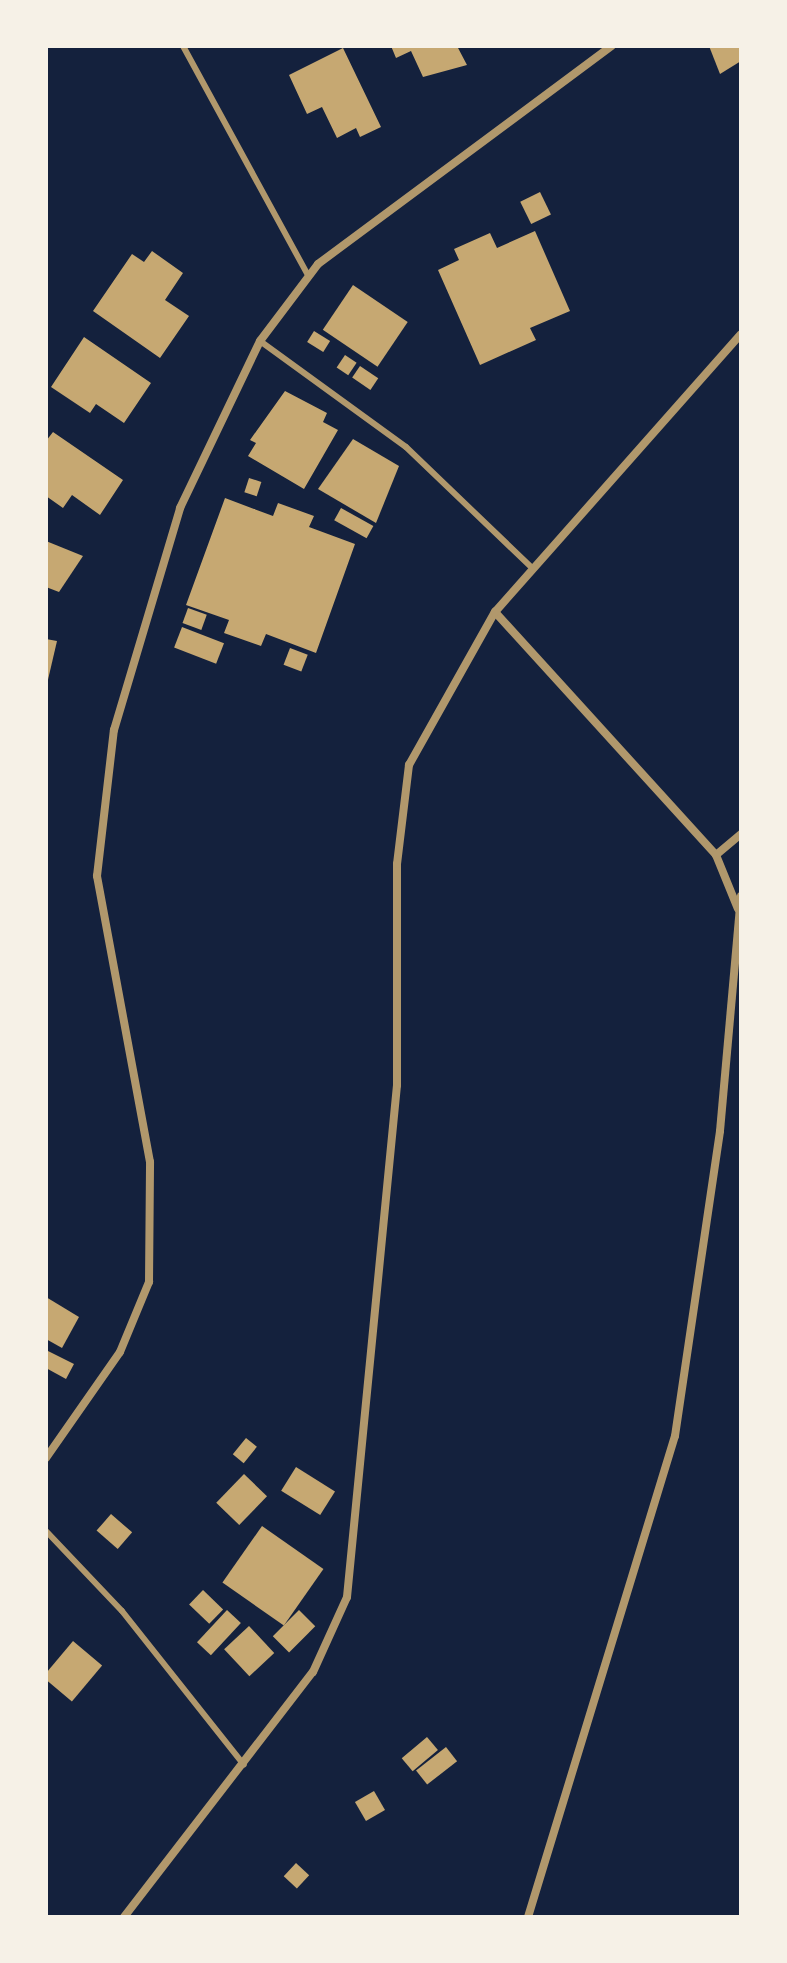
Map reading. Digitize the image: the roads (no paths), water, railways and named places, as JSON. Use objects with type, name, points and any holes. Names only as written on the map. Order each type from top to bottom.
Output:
[{"type":"street","points":[[46,1458],[120,1352],[149,1282],[150,1162],[97,876],[114,730],[180,508],[260,341],[309,277],[612,46]]},
{"type":"street","points":[[124,1917],[313,1672],[347,1597],[397,1085],[397,864],[409,765],[495,612],[741,334]]},
{"type":"street","points":[[495,612],[716,855],[739,913]]},
{"type":"street","points":[[716,855],[741,834]]},
{"type":"street","points":[[528,1917],[675,1436],[720,1131],[741,896]]},
{"type":"lane","points":[[183,46],[309,277]]},
{"type":"lane","points":[[260,341],[406,447],[532,568]]},
{"type":"lane","points":[[46,1531],[122,1611],[244,1765]]}]
